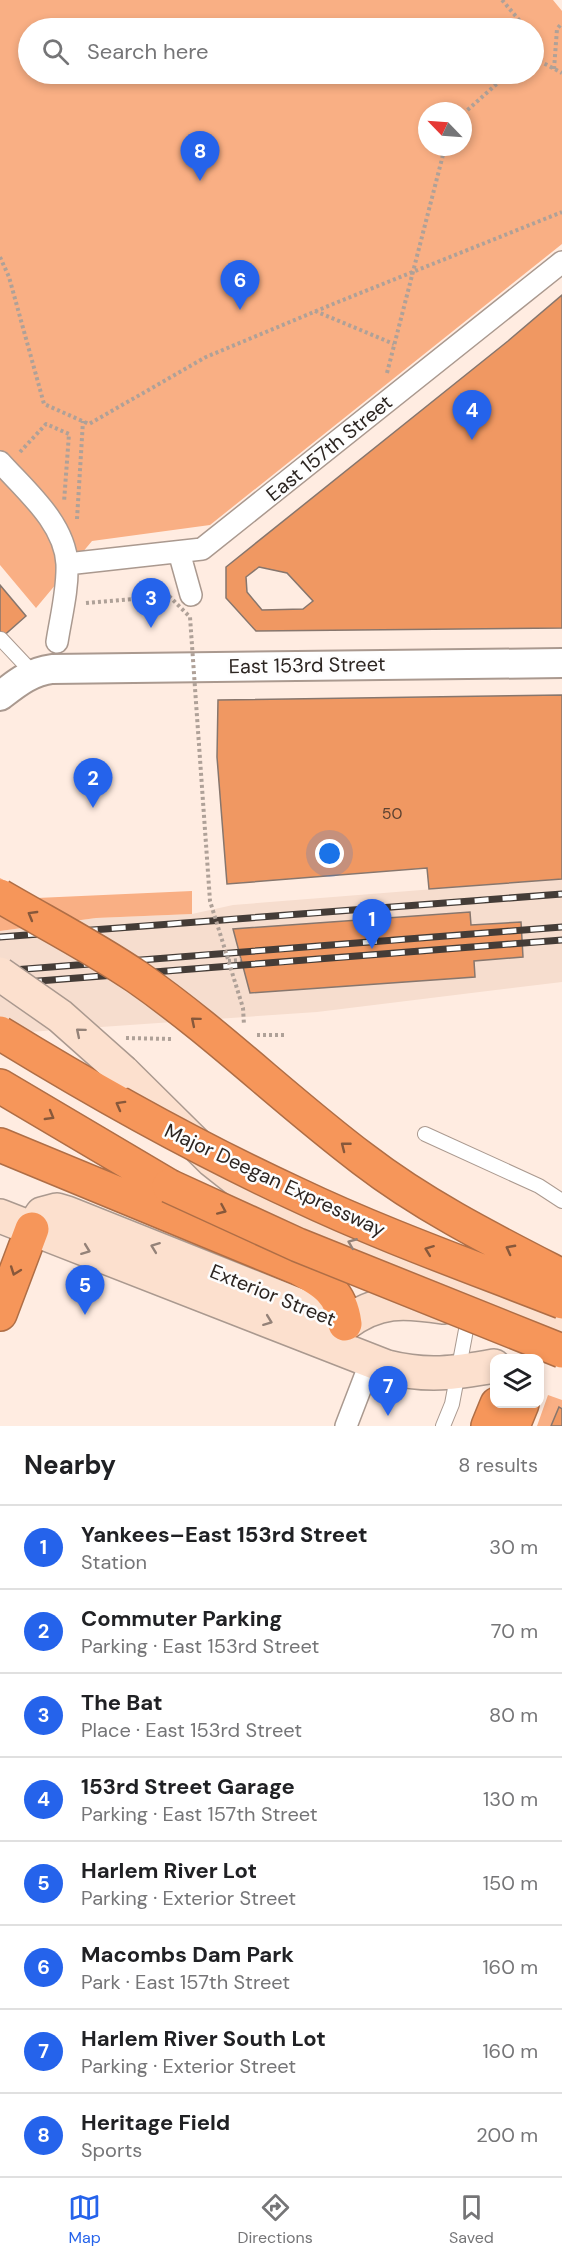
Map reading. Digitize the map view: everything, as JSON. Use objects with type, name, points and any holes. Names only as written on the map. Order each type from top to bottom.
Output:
[{"type":"highway","points":[[0,896],[110,960],[161,994],[336,1138],[391,1179],[459,1222],[562,1277],[537,1354]]},
{"type":"highway","name":"Major Deegan Expressway","points":[[0,1033],[139,1115],[234,1165],[378,1230],[562,1302]]},
{"type":"highway","points":[[0,1086],[169,1186],[298,1245],[562,1352]]},
{"type":"highway","points":[[0,1121],[97,1173],[169,1186]]},
{"type":"highway","points":[[0,1145],[298,1268],[319,1280],[335,1294],[344,1312],[342,1336]]},
{"type":"highway","points":[[0,1314],[32,1229]]},
{"type":"highway","points":[[520,1354],[562,1270]]},
{"type":"highway","points":[[488,1426],[495,1408]]},
{"type":"highway","points":[[513,1426],[520,1408]]},
{"type":"main road","points":[[0,974],[60,1016],[123,1072],[212,1160],[244,1188],[269,1204],[323,1232],[562,1328]]},
{"type":"main road","name":"Exterior Street","points":[[32,1229],[42,1214],[57,1210],[68,1213],[342,1336],[371,1361],[418,1374],[457,1373],[490,1367]]},
{"type":"main road","points":[[0,1216],[32,1229]]},
{"type":"main road","name":"Exterior Street","points":[[342,1336],[371,1308],[387,1304],[419,1303],[562,1328]]},
{"type":"main road","points":[[544,1357],[562,1352]]},
{"type":"street","name":"East 157th Street","points":[[66,559],[202,549],[562,262]]},
{"type":"street","points":[[2,465],[42,508],[57,532],[66,559],[64,604],[57,642]]},
{"type":"street","points":[[179,552],[191,595]]},
{"type":"street","name":"East 153rd Street","points":[[42,671],[562,663]]},
{"type":"street","points":[[0,696],[22,678],[42,671]]},
{"type":"street","points":[[346,1426],[371,1361]]},
{"type":"lane","points":[[1,639],[42,671]]},
{"type":"lane","points":[[425,1134],[539,1186],[562,1201]]},
{"type":"lane","points":[[443,1426],[452,1404],[469,1312]]},
{"type":"path","points":[[502,0],[517,18]]},
{"type":"path","points":[[554,69],[557,29],[562,23]]},
{"type":"path","points":[[544,64],[562,73]]},
{"type":"path","points":[[472,106],[497,84]]},
{"type":"path","points":[[397,394],[385,379],[443,156]]},
{"type":"path","points":[[0,257],[9,277],[44,404],[89,424],[207,357],[562,212]]},
{"type":"path","points":[[315,311],[394,344]]},
{"type":"path","points":[[66,559],[76,520],[83,421]]},
{"type":"path","points":[[2,465],[46,424],[69,434],[64,506],[57,532]]},
{"type":"path","points":[[98,603],[169,596],[190,617],[210,901],[243,1008],[245,1035]]},
{"type":"path","points":[[228,961],[242,960]]},
{"type":"path","points":[[255,1035],[284,1035]]},
{"type":"shaded area","points":[[0,0],[553,0],[562,11],[562,244],[210,525],[92,541],[36,608],[0,565]]},
{"type":"shaded area","points":[[0,878],[37,898],[192,891],[192,914],[96,918],[0,931]]},
{"type":"shaded area","points":[[562,879],[562,982],[317,1012],[0,1034],[0,931],[96,918],[192,914],[233,905]]},
{"type":"shaded area","points":[[548,1395],[562,1400],[562,1426],[537,1426]]},
{"type":"building","points":[[562,295],[562,628],[256,631],[226,598],[226,567]],"holes":[[[259,567],[287,573],[313,601],[303,609],[262,610],[247,592],[246,577]]]},
{"type":"building","points":[[0,585],[26,616],[0,639]]},
{"type":"building","points":[[562,695],[562,879],[429,889],[427,868],[227,884],[217,757],[218,700]]},
{"type":"building","points":[[470,912],[471,925],[521,922],[523,957],[474,961],[475,977],[250,993],[233,929]]},
{"type":"building","points":[[559,1407],[562,1409],[562,1426],[551,1426]]},
{"type":"railway","points":[[0,937],[562,894]]},
{"type":"railway","points":[[0,971],[562,927]]},
{"type":"railway","points":[[0,984],[562,940]]},
{"type":"place","name":"Heritage Field","points":[[200,181]]},
{"type":"place","name":"Macombs Dam Park","points":[[240,310]]},
{"type":"place","name":"153rd Street Garage","points":[[472,440]]},
{"type":"place","name":"The Bat","points":[[151,628]]},
{"type":"place","name":"Commuter Parking","points":[[93,808]]},
{"type":"place","name":"Yankees–East 153rd Street","points":[[372,949]]},
{"type":"place","name":"Harlem River Lot","points":[[85,1315]]},
{"type":"place","name":"Harlem River South Lot","points":[[388,1416]]}]
